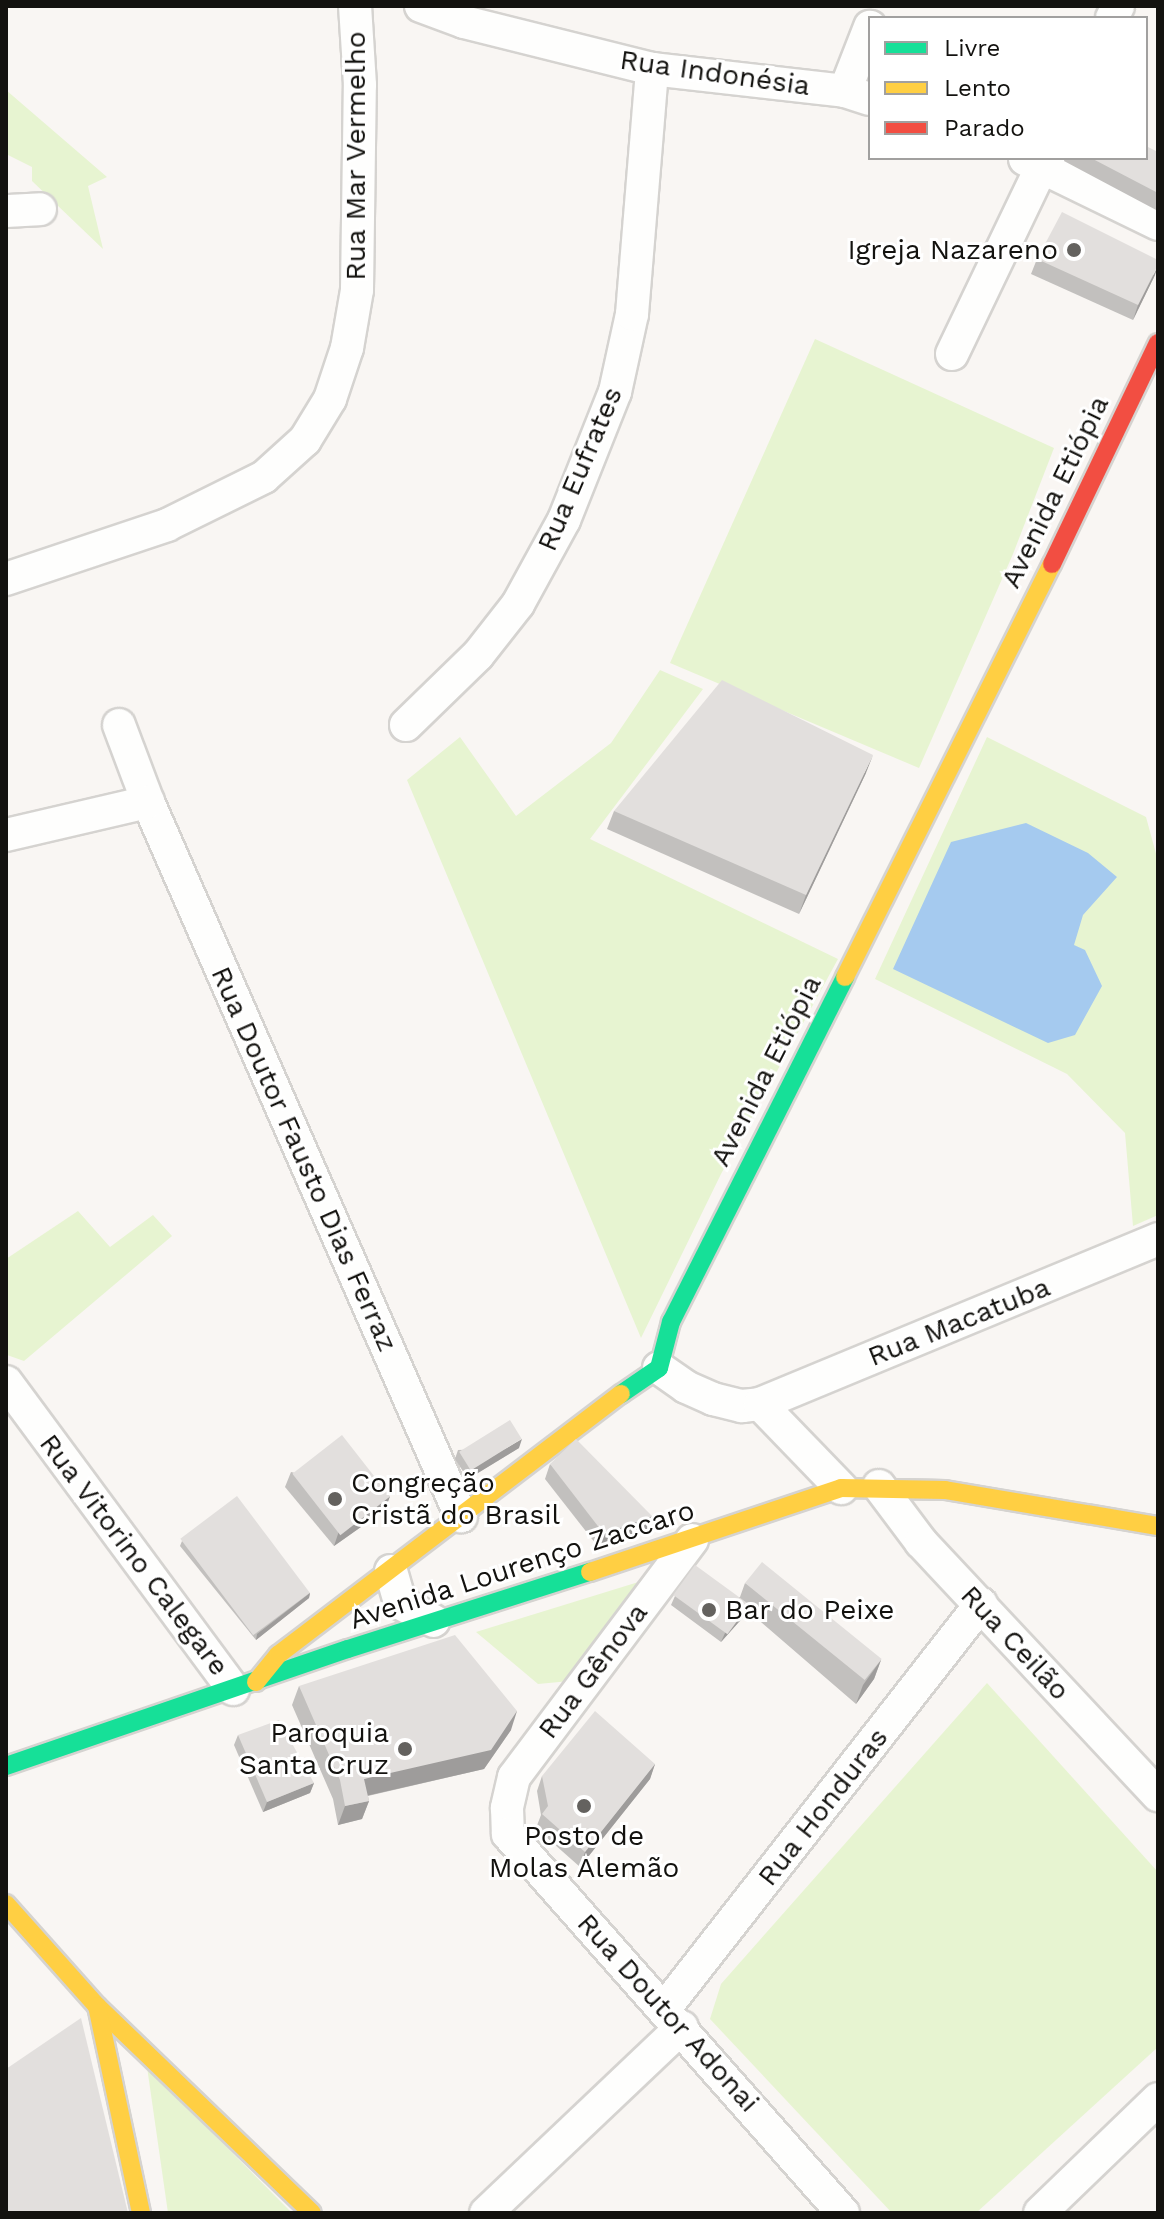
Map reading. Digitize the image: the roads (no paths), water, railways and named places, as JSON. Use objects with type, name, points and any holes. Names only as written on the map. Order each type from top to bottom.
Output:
[{"type":"street","name":"Rua Mar Vermelho","points":[[6,579],[167,525],[264,477],[305,440],[330,399],[347,348],[357,290],[360,85],[355,6]]},
{"type":"street","name":"Rua Indonésia","points":[[421,6],[464,22],[652,69],[858,95]]},
{"type":"street","points":[[858,95],[868,38]]},
{"type":"street","name":"Rua Eufrates","points":[[406,725],[478,655],[518,604],[564,520],[615,392],[632,314],[652,69]]},
{"type":"street","points":[[952,354],[1037,161],[1158,224]]},
{"type":"street","points":[[6,211],[40,209]]},
{"type":"street","name":"Avenida Etiópia","points":[[659,1368],[671,1322],[1073,522],[1158,343]]},
{"type":"street","name":"Rua Doutor Fausto Dias Ferraz","points":[[119,725],[148,802],[461,1516]]},
{"type":"street","points":[[6,835],[148,802]]},
{"type":"street","name":"Rua Macatuba","points":[[760,1404],[1158,1239]]},
{"type":"street","points":[[245,1686],[278,1655],[391,1571],[589,1415],[659,1368],[686,1387],[713,1399],[742,1406],[760,1404],[841,1488]]},
{"type":"street","name":"Rua Vitorino Calegare","points":[[6,1382],[245,1686]]},
{"type":"street","name":"Avenida Lourenço Zaccaro","points":[[6,1766],[841,1488],[879,1486],[945,1490],[1158,1526]]},
{"type":"street","name":"Rua Ceilão","points":[[879,1486],[921,1542],[1158,1795]]},
{"type":"street","name":"Rua Gênova","points":[[507,1808],[514,1777],[692,1540]]},
{"type":"street","points":[[391,1571],[400,1603],[434,1621]]},
{"type":"street","name":"Rua Honduras","points":[[486,2213],[674,2018],[981,1604]]},
{"type":"street","name":"Rua Doutor Adonai","points":[[507,1808],[508,1834],[674,2018],[843,2213]]},
{"type":"street","points":[[6,1904],[97,2006],[312,2213]]},
{"type":"street","points":[[97,2006],[141,2213]]},
{"type":"street","points":[[1040,2213],[1158,2099]]},
{"type":"water","points":[[1026,823],[1088,853],[1117,877],[1083,915],[1074,945],[1085,950],[1102,986],[1075,1035],[1048,1043],[893,969],[951,842]]},
{"type":"place","name":"Igreja Nazareno","points":[[1074,250]]},
{"type":"place","name":"Congreção Cristã do Brasil","points":[[335,1499]]},
{"type":"place","name":"Bar do Peixe","points":[[709,1610]]},
{"type":"place","name":"Paroquia Santa Cruz","points":[[405,1749]]},
{"type":"place","name":"Posto de Molas Alemão","points":[[584,1806]]}]
